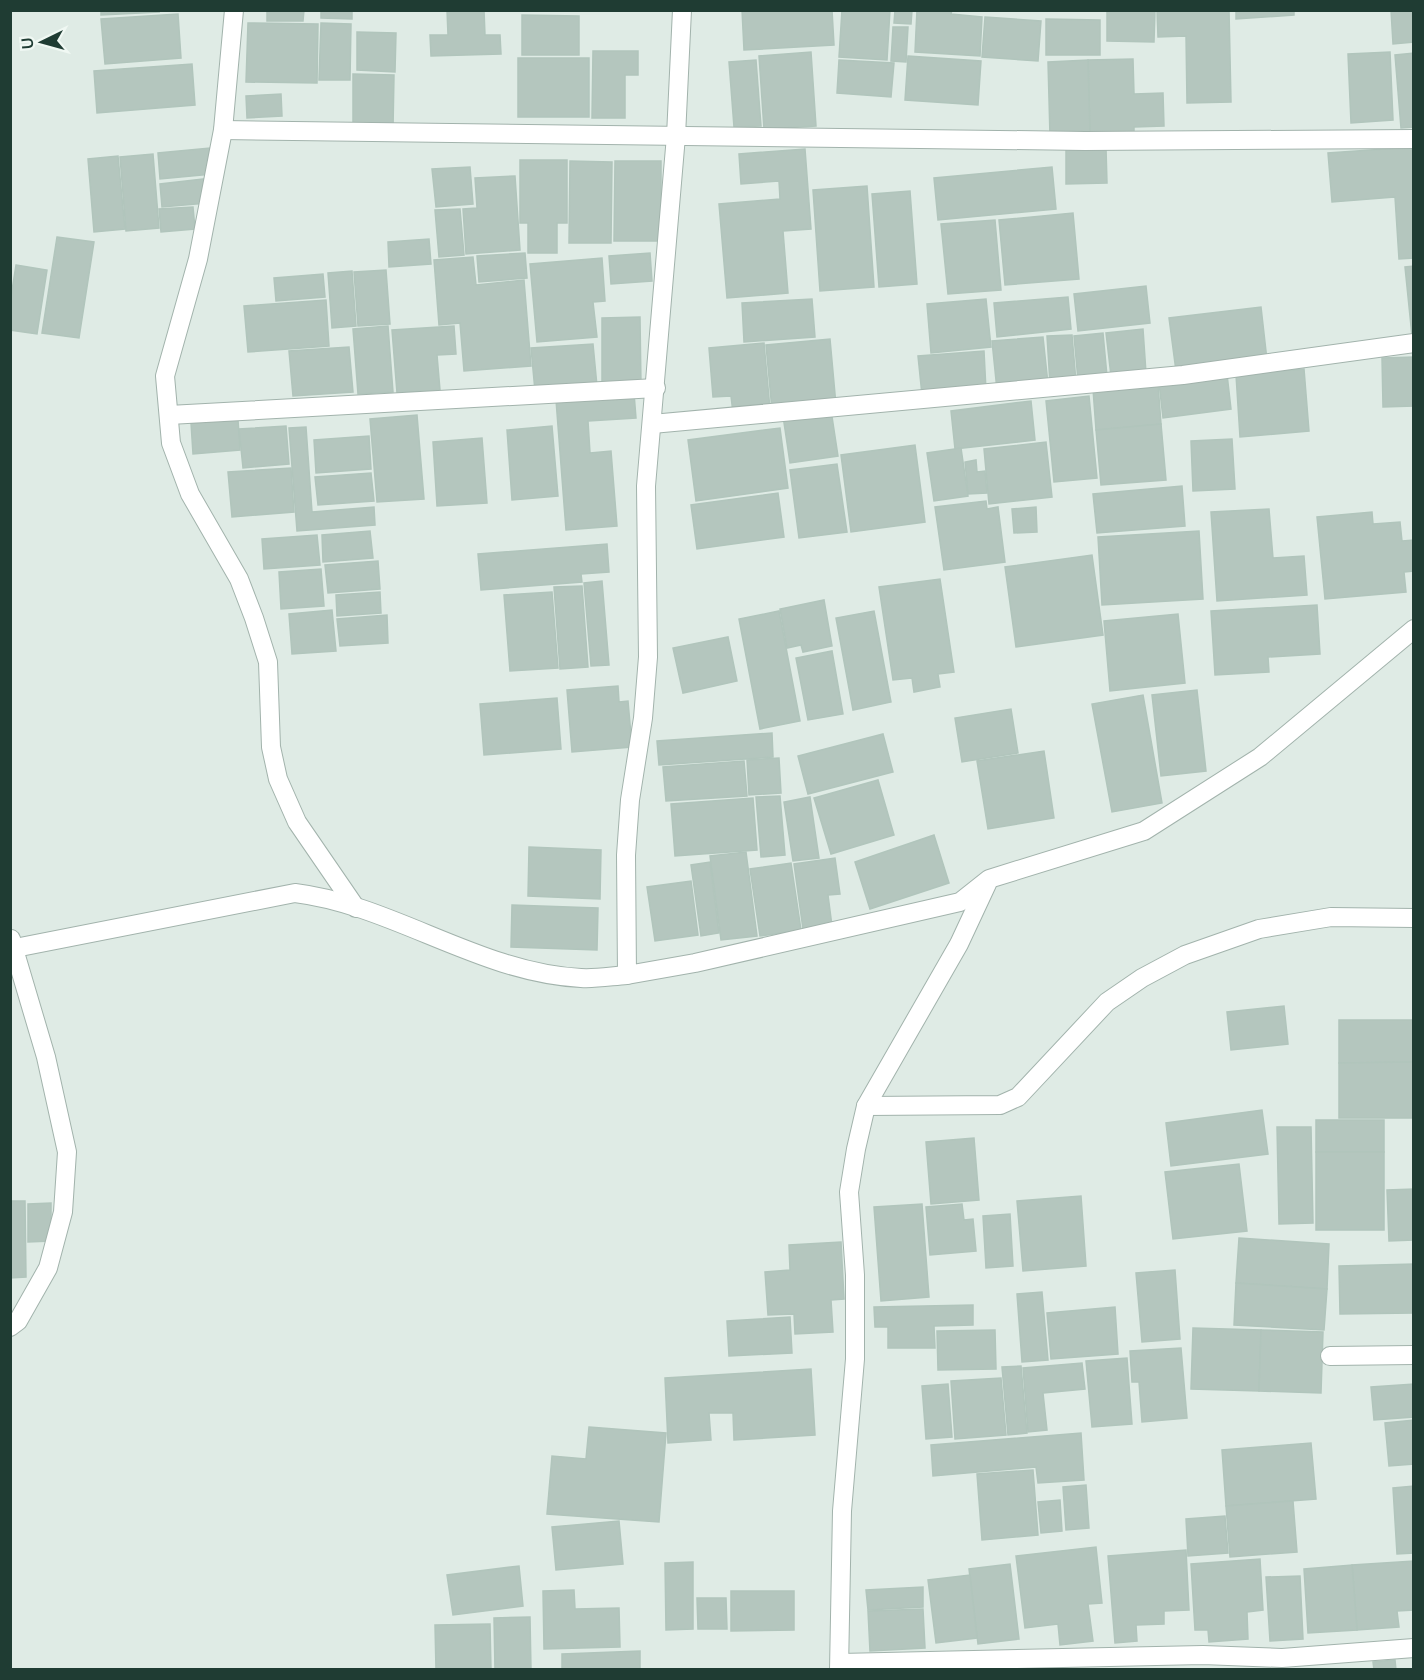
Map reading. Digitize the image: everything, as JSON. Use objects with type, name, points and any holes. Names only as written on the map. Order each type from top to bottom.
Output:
[{"type":"street","points":[[234,10],[223,130],[198,259],[165,376],[171,444],[190,494],[239,579],[268,662],[271,747],[278,779],[297,822],[356,908]]},
{"type":"street","points":[[627,975],[626,855],[630,800],[644,718],[648,657],[646,486],[676,136],[682,10]]},
{"type":"street","points":[[223,130],[1085,141],[1413,139]]},
{"type":"street","points":[[652,424],[1183,375],[1413,343]]},
{"type":"street","points":[[169,415],[656,388]]},
{"type":"street","points":[[10,1328],[18,1321],[48,1268],[63,1212],[67,1152],[46,1057],[12,945],[81,936],[295,893],[327,897],[502,963],[581,978],[627,975],[695,963],[960,902],[989,879],[1144,831],[1260,757],[1413,629]]},
{"type":"street","points":[[989,879],[959,944],[866,1106],[849,1192],[855,1275],[855,1359],[842,1511],[839,1666],[1203,1655],[1282,1664],[1413,1648]]},
{"type":"street","points":[[866,1106],[1000,1105],[1018,1097],[1107,1002],[1142,978],[1185,955],[1259,929],[1320,919],[1413,918]]},
{"type":"street","points":[[1330,1356],[1413,1355]]},
{"type":"building","points":[[101,10],[158,10],[159,12],[101,15]]},
{"type":"building","points":[[267,10],[304,10],[303,21],[267,21]]},
{"type":"building","points":[[321,10],[352,10],[352,19],[321,18]]},
{"type":"building","points":[[447,10],[484,10],[485,35],[500,35],[501,54],[431,56],[430,35],[448,35]]},
{"type":"building","points":[[742,10],[832,10],[834,45],[744,50]]},
{"type":"building","points":[[842,10],[890,10],[887,60],[839,57]]},
{"type":"building","points":[[895,10],[912,10],[911,24],[894,23]]},
{"type":"building","points":[[917,10],[952,10],[951,14],[982,17],[980,56],[915,52]]},
{"type":"building","points":[[1107,10],[1155,10],[1154,42],[1107,41]]},
{"type":"building","points":[[1157,10],[1229,10],[1231,102],[1187,103],[1186,36],[1158,37]]},
{"type":"building","points":[[1236,10],[1294,10],[1294,15],[1236,19]]},
{"type":"building","points":[[1391,10],[1414,10],[1414,42],[1393,44]]},
{"type":"building","points":[[178,14],[181,58],[105,64],[101,19]]},
{"type":"building","points":[[522,15],[579,16],[579,55],[522,55]]},
{"type":"building","points":[[985,17],[1041,21],[1038,61],[982,57]]},
{"type":"building","points":[[1046,19],[1100,20],[1100,55],[1046,55]]},
{"type":"building","points":[[248,23],[318,24],[317,83],[246,82]]},
{"type":"building","points":[[321,23],[351,24],[350,80],[319,80]]},
{"type":"building","points":[[893,27],[908,27],[906,62],[891,61]]},
{"type":"building","points":[[357,32],[396,33],[395,72],[357,70]]},
{"type":"building","points":[[593,51],[638,51],[638,75],[625,75],[625,118],[592,118]]},
{"type":"building","points":[[811,52],[816,126],[764,129],[759,56]]},
{"type":"building","points":[[1390,52],[1393,120],[1351,123],[1348,54]]},
{"type":"building","points":[[1414,53],[1414,127],[1401,128],[1395,55]]},
{"type":"building","points":[[908,56],[981,61],[978,105],[905,100]]},
{"type":"building","points":[[518,58],[589,58],[589,117],[518,117]]},
{"type":"building","points":[[1133,59],[1134,94],[1163,93],[1164,126],[1134,127],[1134,134],[1090,135],[1088,60]]},
{"type":"building","points":[[756,60],[761,126],[734,127],[729,62]]},
{"type":"building","points":[[839,60],[894,63],[891,97],[837,93]]},
{"type":"building","points":[[1088,60],[1090,135],[1050,136],[1048,62]]},
{"type":"building","points":[[192,64],[195,105],[97,113],[94,71]]},
{"type":"building","points":[[353,74],[394,75],[393,129],[353,128]]},
{"type":"building","points":[[281,94],[282,116],[247,118],[246,96]]},
{"type":"building","points":[[1413,147],[1414,258],[1399,259],[1395,197],[1332,202],[1328,153]]},
{"type":"building","points":[[210,148],[212,174],[160,179],[158,153]]},
{"type":"building","points":[[1066,148],[1106,148],[1107,183],[1066,184]]},
{"type":"building","points":[[805,149],[811,229],[783,231],[788,293],[727,298],[719,204],[780,199],[779,181],[741,184],[739,154]]},
{"type":"building","points":[[153,154],[159,228],[126,231],[120,157]]},
{"type":"building","points":[[118,156],[125,229],[94,232],[88,159]]},
{"type":"building","points":[[520,160],[567,160],[567,223],[557,223],[557,253],[528,253],[528,223],[520,223]]},
{"type":"building","points":[[570,161],[612,162],[611,243],[569,243]]},
{"type":"building","points":[[615,161],[661,161],[661,241],[614,241]]},
{"type":"building","points":[[470,167],[473,204],[436,207],[432,169]]},
{"type":"building","points":[[1052,167],[1056,209],[938,220],[934,178]]},
{"type":"building","points":[[515,176],[520,250],[466,254],[463,209],[477,208],[475,178]]},
{"type":"building","points":[[211,178],[207,203],[162,207],[160,184]]},
{"type":"building","points":[[867,186],[874,287],[820,291],[813,190]]},
{"type":"building","points":[[910,191],[917,284],[879,287],[872,194]]},
{"type":"building","points":[[193,207],[195,229],[161,232],[159,209]]},
{"type":"building","points":[[460,209],[464,255],[439,257],[435,210]]},
{"type":"building","points":[[1073,213],[1079,279],[1005,285],[999,220]]},
{"type":"building","points":[[995,220],[1001,290],[948,294],[941,224]]},
{"type":"building","points":[[57,237],[94,242],[79,338],[42,333]]},
{"type":"building","points":[[429,239],[431,264],[389,267],[388,242]]},
{"type":"building","points":[[525,253],[527,278],[479,282],[477,256]]},
{"type":"building","points":[[650,253],[652,281],[611,284],[609,256]]},
{"type":"building","points":[[473,257],[476,285],[524,280],[531,366],[464,371],[460,323],[439,325],[434,260]]},
{"type":"building","points":[[602,258],[605,301],[593,302],[597,337],[537,342],[530,264]]},
{"type":"building","points":[[16,265],[47,270],[37,334],[10,330],[10,303]]},
{"type":"building","points":[[1414,266],[1414,336],[1412,336],[1405,267]]},
{"type":"building","points":[[386,270],[390,324],[358,326],[354,272]]},
{"type":"building","points":[[352,271],[356,326],[332,328],[328,273]]},
{"type":"building","points":[[323,274],[325,297],[276,301],[274,278]]},
{"type":"building","points":[[1146,286],[1150,323],[1078,331],[1074,294]]},
{"type":"building","points":[[1068,297],[1071,329],[997,337],[994,303]]},
{"type":"building","points":[[812,299],[815,337],[744,342],[742,303]]},
{"type":"building","points":[[986,299],[991,347],[931,353],[927,304]]},
{"type":"building","points":[[326,300],[329,346],[248,352],[244,306]]},
{"type":"building","points":[[1261,307],[1267,360],[1176,371],[1169,318]]},
{"type":"building","points":[[640,317],[641,385],[602,385],[602,318]]},
{"type":"building","points":[[388,326],[393,392],[358,394],[353,329]]},
{"type":"building","points":[[454,326],[456,354],[437,355],[440,390],[397,393],[392,330]]},
{"type":"building","points":[[1143,329],[1146,373],[1111,376],[1106,333]]},
{"type":"building","points":[[1103,333],[1107,376],[1078,380],[1074,336]]},
{"type":"building","points":[[1072,335],[1076,382],[1050,384],[1047,336]]},
{"type":"building","points":[[1043,337],[1048,384],[997,390],[992,341]]},
{"type":"building","points":[[830,339],[836,405],[772,410],[766,345]]},
{"type":"building","points":[[764,343],[770,409],[733,413],[731,396],[713,397],[709,348]]},
{"type":"building","points":[[593,344],[597,386],[535,391],[531,348]]},
{"type":"building","points":[[349,347],[353,392],[293,396],[289,351]]},
{"type":"building","points":[[984,351],[986,390],[922,395],[918,356]]},
{"type":"building","points":[[1414,357],[1414,406],[1383,407],[1382,358]]},
{"type":"building","points":[[1304,369],[1309,431],[1240,437],[1236,375]]},
{"type":"building","points":[[1227,374],[1231,409],[1163,418],[1159,383]]},
{"type":"building","points":[[1158,384],[1161,424],[1096,430],[1093,389]]},
{"type":"building","points":[[634,393],[636,418],[588,421],[590,453],[611,451],[617,526],[566,530],[556,400]]},
{"type":"building","points":[[1089,396],[1097,478],[1054,482],[1046,401]]},
{"type":"building","points":[[1031,401],[1035,440],[955,449],[951,411]]},
{"type":"building","points":[[831,410],[838,456],[790,463],[783,416]]},
{"type":"building","points":[[417,415],[424,499],[377,502],[370,419]]},
{"type":"building","points":[[238,420],[240,450],[193,454],[191,423]]},
{"type":"building","points":[[1161,424],[1166,480],[1101,485],[1096,430]]},
{"type":"building","points":[[286,426],[289,464],[243,468],[239,429]]},
{"type":"building","points":[[552,426],[558,496],[512,500],[507,430]]},
{"type":"building","points":[[306,427],[312,512],[374,507],[375,525],[297,531],[289,428]]},
{"type":"building","points":[[780,428],[788,488],[696,501],[688,440]]},
{"type":"building","points":[[369,436],[371,469],[316,473],[314,440]]},
{"type":"building","points":[[482,438],[487,503],[437,506],[433,442]]},
{"type":"building","points":[[1232,439],[1235,489],[1193,491],[1191,441]]},
{"type":"building","points":[[1046,442],[1052,497],[989,504],[984,449]]},
{"type":"building","points":[[915,445],[925,522],[851,532],[841,455]]},
{"type":"building","points":[[961,448],[968,496],[934,501],[927,453]]},
{"type":"building","points":[[976,460],[977,472],[985,471],[987,493],[968,494],[965,462]]},
{"type":"building","points":[[837,464],[847,532],[799,538],[790,470]]},
{"type":"building","points":[[291,468],[294,512],[232,517],[228,472]]},
{"type":"building","points":[[371,473],[374,501],[318,505],[315,477]]},
{"type":"building","points":[[1182,486],[1185,526],[1097,533],[1093,494]]},
{"type":"building","points":[[778,493],[784,537],[697,549],[691,505]]},
{"type":"building","points":[[986,501],[987,509],[998,507],[1005,562],[944,570],[935,507]]},
{"type":"building","points":[[1036,507],[1037,532],[1014,533],[1012,509]]},
{"type":"building","points":[[1269,509],[1273,558],[1304,556],[1307,595],[1217,601],[1211,512]]},
{"type":"building","points":[[1372,512],[1373,524],[1400,522],[1402,541],[1414,540],[1414,571],[1404,572],[1406,592],[1325,599],[1317,517]]},
{"type":"building","points":[[370,531],[373,558],[323,562],[322,535]]},
{"type":"building","points":[[1199,531],[1203,599],[1102,605],[1098,537]]},
{"type":"building","points":[[317,535],[320,565],[264,569],[262,539]]},
{"type":"building","points":[[607,544],[609,572],[581,574],[582,582],[481,590],[478,554]]},
{"type":"building","points":[[1092,555],[1103,635],[1016,647],[1005,567]]},
{"type":"building","points":[[378,561],[380,589],[328,593],[325,565]]},
{"type":"building","points":[[321,569],[324,606],[281,609],[279,572]]},
{"type":"building","points":[[940,579],[954,672],[938,674],[940,687],[914,692],[912,678],[893,680],[879,587]]},
{"type":"building","points":[[602,581],[609,665],[591,666],[584,583]]},
{"type":"building","points":[[582,586],[588,667],[560,669],[554,587]]},
{"type":"building","points":[[380,592],[381,613],[337,616],[336,595]]},
{"type":"building","points":[[552,592],[558,668],[510,671],[504,595]]},
{"type":"building","points":[[824,600],[832,646],[803,652],[801,645],[787,648],[780,609]]},
{"type":"building","points":[[1317,605],[1320,654],[1268,657],[1269,672],[1215,675],[1211,611]]},
{"type":"building","points":[[332,610],[336,651],[292,654],[289,614]]},
{"type":"building","points":[[779,611],[800,721],[760,729],[739,619]]},
{"type":"building","points":[[874,611],[891,702],[853,710],[836,618]]},
{"type":"building","points":[[1178,614],[1185,683],[1110,691],[1104,621]]},
{"type":"building","points":[[387,615],[388,643],[340,646],[337,619]]},
{"type":"building","points":[[728,637],[737,681],[683,693],[673,648]]},
{"type":"building","points":[[832,651],[843,714],[808,720],[796,658]]},
{"type":"building","points":[[618,686],[619,702],[628,701],[632,747],[572,752],[567,690]]},
{"type":"building","points":[[1197,690],[1206,771],[1161,776],[1152,695]]},
{"type":"building","points":[[1143,695],[1162,803],[1112,812],[1092,704]]},
{"type":"building","points":[[557,698],[561,749],[484,755],[480,704]]},
{"type":"building","points":[[1011,709],[1018,753],[962,762],[955,718]]},
{"type":"building","points":[[772,733],[773,757],[659,765],[657,741]]},
{"type":"building","points":[[883,734],[893,772],[808,794],[798,756]]},
{"type":"building","points":[[1044,751],[1054,818],[988,829],[977,761]]},
{"type":"building","points":[[779,758],[781,793],[749,795],[747,760]]},
{"type":"building","points":[[744,761],[747,796],[666,801],[663,767]]},
{"type":"building","points":[[878,780],[894,835],[831,854],[814,798]]},
{"type":"building","points":[[780,796],[785,855],[761,857],[756,797]]},
{"type":"building","points":[[810,797],[819,858],[793,861],[784,802]]},
{"type":"building","points":[[753,798],[757,850],[675,856],[671,804]]},
{"type":"building","points":[[934,835],[949,883],[870,909],[855,862]]},
{"type":"building","points":[[529,847],[601,850],[600,899],[528,896]]},
{"type":"building","points":[[746,852],[757,936],[721,940],[710,856]]},
{"type":"building","points":[[835,858],[840,894],[828,895],[832,926],[803,929],[794,864]]},
{"type":"building","points":[[710,862],[719,933],[701,936],[691,865]]},
{"type":"building","points":[[791,863],[801,930],[760,936],[750,869]]},
{"type":"building","points":[[691,881],[698,935],[655,941],[647,887]]},
{"type":"building","points":[[512,905],[598,908],[597,950],[511,947]]},
{"type":"building","points":[[1284,1006],[1288,1044],[1231,1050],[1227,1012]]},
{"type":"building","points":[[1339,1020],[1414,1020],[1414,1062],[1339,1063]]},
{"type":"building","points":[[1414,1062],[1414,1118],[1339,1118],[1339,1063]]},
{"type":"building","points":[[1262,1110],[1268,1154],[1171,1166],[1166,1123]]},
{"type":"building","points":[[1316,1120],[1384,1120],[1384,1152],[1316,1152]]},
{"type":"building","points":[[1277,1127],[1311,1127],[1313,1223],[1279,1224]]},
{"type":"building","points":[[974,1138],[979,1200],[931,1204],[926,1142]]},
{"type":"building","points":[[1316,1152],[1384,1152],[1384,1230],[1316,1230]]},
{"type":"building","points":[[1239,1164],[1247,1231],[1173,1239],[1165,1172]]},
{"type":"building","points":[[1414,1189],[1414,1240],[1389,1241],[1387,1190]]},
{"type":"building","points":[[1081,1196],[1086,1266],[1023,1271],[1017,1201]]},
{"type":"building","points":[[10,1201],[25,1201],[26,1277],[10,1278]]},
{"type":"building","points":[[51,1203],[51,1241],[28,1242],[28,1204]]},
{"type":"building","points":[[922,1204],[929,1297],[881,1301],[874,1207]]},
{"type":"building","points":[[962,1204],[964,1220],[973,1219],[976,1251],[930,1255],[926,1207]]},
{"type":"building","points":[[1010,1214],[1013,1266],[986,1268],[983,1216]]},
{"type":"building","points":[[1239,1238],[1329,1244],[1327,1289],[1236,1283]]},
{"type":"building","points":[[841,1242],[844,1299],[831,1300],[833,1332],[795,1334],[794,1314],[768,1315],[765,1272],[790,1270],[789,1245]]},
{"type":"building","points":[[1414,1264],[1414,1313],[1340,1314],[1339,1266]]},
{"type":"building","points":[[1175,1270],[1180,1339],[1142,1342],[1136,1273]]},
{"type":"building","points":[[1236,1283],[1327,1289],[1324,1330],[1234,1325]]},
{"type":"building","points":[[1042,1292],[1048,1360],[1022,1362],[1017,1294]]},
{"type":"building","points":[[973,1305],[973,1325],[934,1326],[935,1348],[888,1348],[888,1327],[875,1327],[874,1307]]},
{"type":"building","points":[[1115,1307],[1118,1354],[1051,1359],[1047,1313]]},
{"type":"building","points":[[790,1317],[792,1353],[729,1356],[727,1321]]},
{"type":"building","points":[[1193,1328],[1261,1330],[1259,1391],[1191,1389]]},
{"type":"building","points":[[995,1330],[996,1369],[938,1370],[937,1331]]},
{"type":"building","points":[[1261,1330],[1323,1332],[1321,1393],[1259,1391]]},
{"type":"building","points":[[1181,1348],[1187,1418],[1142,1422],[1139,1382],[1132,1382],[1130,1351]]},
{"type":"building","points":[[1127,1358],[1132,1424],[1092,1427],[1086,1361]]},
{"type":"building","points":[[1082,1363],[1085,1389],[1043,1393],[1047,1430],[1028,1432],[1023,1368]]},
{"type":"building","points":[[1021,1366],[1027,1433],[1008,1435],[1002,1367]]},
{"type":"building","points":[[811,1369],[815,1435],[734,1440],[733,1413],[709,1413],[711,1440],[668,1443],[665,1378]]},
{"type":"building","points":[[1001,1378],[1006,1435],[955,1439],[951,1381]]},
{"type":"building","points":[[948,1384],[952,1437],[926,1439],[922,1386]]},
{"type":"building","points":[[1414,1384],[1414,1417],[1374,1420],[1371,1387]]},
{"type":"building","points":[[1414,1420],[1414,1464],[1389,1466],[1385,1423]]},
{"type":"building","points":[[589,1427],[666,1433],[659,1522],[547,1514],[552,1456],[586,1459]]},
{"type":"building","points":[[1081,1433],[1084,1480],[1038,1483],[1036,1467],[933,1476],[931,1445]]},
{"type":"building","points":[[1311,1443],[1316,1499],[1226,1506],[1222,1450]]},
{"type":"building","points":[[1033,1470],[1038,1535],[982,1540],[977,1474]]},
{"type":"building","points":[[1086,1485],[1089,1528],[1066,1530],[1063,1487]]},
{"type":"building","points":[[1414,1486],[1414,1553],[1397,1554],[1393,1488]]},
{"type":"building","points":[[1060,1500],[1062,1531],[1041,1533],[1038,1502]]},
{"type":"building","points":[[1293,1501],[1297,1552],[1230,1557],[1226,1506]]},
{"type":"building","points":[[1225,1516],[1228,1553],[1188,1556],[1186,1519]]},
{"type":"building","points":[[619,1521],[623,1564],[556,1570],[552,1527]]},
{"type":"building","points":[[1096,1547],[1102,1603],[1088,1604],[1093,1641],[1060,1645],[1058,1624],[1025,1628],[1016,1556]]},
{"type":"building","points":[[1186,1550],[1189,1610],[1164,1611],[1164,1624],[1136,1625],[1137,1641],[1115,1643],[1108,1556]]},
{"type":"building","points":[[1260,1559],[1263,1610],[1247,1612],[1248,1639],[1209,1642],[1208,1630],[1195,1630],[1191,1564]]},
{"type":"building","points":[[1414,1561],[1414,1610],[1397,1611],[1399,1627],[1357,1630],[1352,1565]]},
{"type":"building","points":[[693,1562],[693,1629],[666,1630],[665,1563]]},
{"type":"building","points":[[1010,1564],[1019,1639],[978,1644],[969,1569]]},
{"type":"building","points":[[1352,1565],[1357,1630],[1308,1633],[1304,1569]]},
{"type":"building","points":[[519,1566],[523,1606],[453,1615],[447,1575]]},
{"type":"building","points":[[970,1575],[977,1638],[936,1643],[928,1580]]},
{"type":"building","points":[[1300,1576],[1303,1639],[1270,1641],[1266,1577]]},
{"type":"building","points":[[923,1587],[923,1607],[868,1610],[866,1590]]},
{"type":"building","points":[[574,1590],[575,1609],[619,1608],[620,1647],[544,1649],[543,1591]]},
{"type":"building","points":[[731,1591],[794,1591],[794,1630],[731,1631]]},
{"type":"building","points":[[697,1598],[726,1598],[727,1629],[698,1629]]},
{"type":"building","points":[[923,1609],[925,1648],[870,1651],[868,1611]]},
{"type":"building","points":[[530,1617],[531,1670],[495,1670],[494,1618]]},
{"type":"building","points":[[490,1624],[491,1670],[436,1670],[435,1625]]},
{"type":"building","points":[[640,1651],[640,1670],[562,1670],[562,1654]]},
{"type":"building","points":[[1395,1660],[1396,1670],[1374,1670],[1373,1662]]}]
